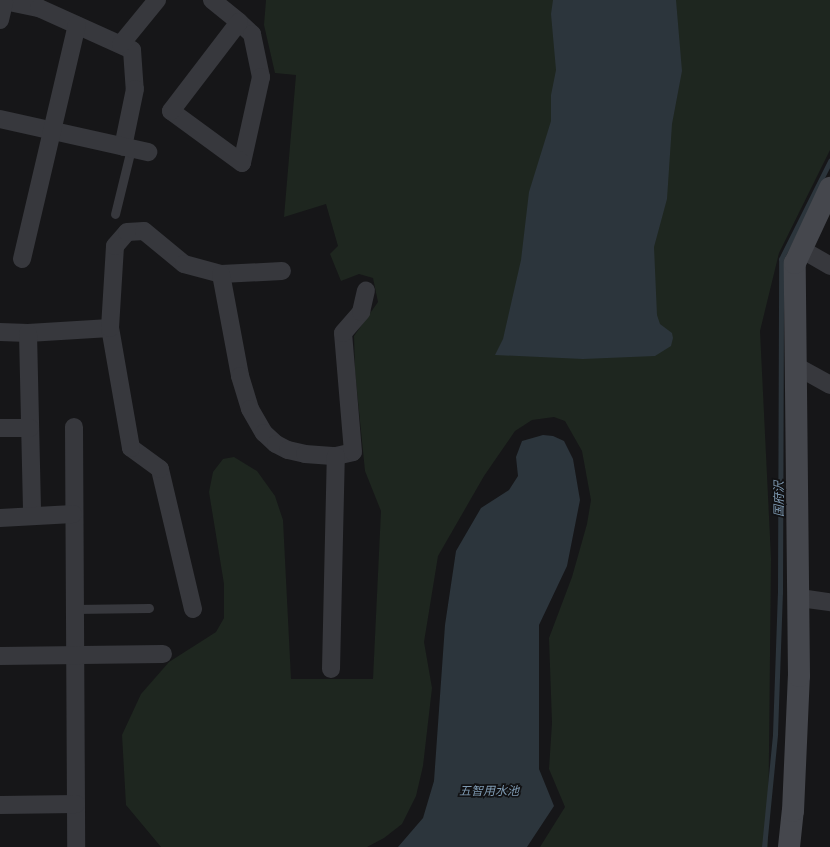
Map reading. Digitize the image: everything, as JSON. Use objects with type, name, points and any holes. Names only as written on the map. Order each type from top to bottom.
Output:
[{"type":"street","points":[[121,44],[157,0]]},
{"type":"street","points":[[0,20],[2,1],[42,4],[77,25],[132,50],[135,89],[134,149],[52,132],[0,119]]},
{"type":"street","points":[[218,2],[252,34],[261,77],[242,163],[171,111],[239,22]]},
{"type":"street","points":[[22,259],[77,25]]},
{"type":"street","points":[[789,847],[796,763],[800,598],[795,263],[830,188]]},
{"type":"street","points":[[193,609],[160,469],[131,448],[110,328],[115,246],[127,232],[144,231],[184,264],[221,274],[282,271]]},
{"type":"street","points":[[801,249],[830,266]]},
{"type":"street","points":[[221,274],[244,396],[264,433],[276,444],[288,450],[336,456],[353,452],[343,332],[361,312],[366,291]]},
{"type":"street","points":[[0,332],[28,333],[110,328]]},
{"type":"street","points":[[28,333],[32,516]]},
{"type":"street","points":[[796,366],[830,385]]},
{"type":"street","points":[[74,427],[73,514],[76,847]]},
{"type":"street","points":[[0,428],[30,428]]},
{"type":"street","points":[[331,669],[336,456]]},
{"type":"street","points":[[0,518],[73,514]]},
{"type":"street","points":[[800,598],[830,602]]},
{"type":"street","points":[[0,656],[163,654]]},
{"type":"street","points":[[0,805],[76,804]]},
{"type":"lane","points":[[115,214],[134,149]]},
{"type":"lane","points":[[74,609],[149,608]]},
{"type":"shaded area","points":[[266,0],[830,0],[830,150],[779,253],[760,331],[771,558],[768,847],[540,847],[565,807],[549,769],[552,723],[549,638],[572,577],[587,524],[591,500],[582,451],[565,421],[554,417],[532,420],[515,431],[484,476],[438,556],[424,642],[432,688],[423,766],[416,796],[402,824],[384,838],[367,847],[161,847],[126,805],[122,735],[141,694],[169,662],[216,632],[224,618],[224,584],[209,492],[213,472],[223,459],[234,457],[257,471],[275,496],[283,520],[291,679],[373,679],[381,511],[365,471],[355,371],[354,336],[378,302],[373,278],[359,274],[341,281],[330,254],[338,246],[326,204],[284,217],[296,75],[275,73],[264,25]]},
{"type":"water","points":[[553,0],[676,0],[682,71],[672,124],[667,199],[654,247],[657,315],[660,324],[672,333],[673,338],[671,346],[655,356],[583,359],[495,355],[503,339],[521,260],[529,192],[551,121],[551,95],[556,70],[551,14]]},
{"type":"water","name":"五智用水池","points":[[543,435],[553,436],[564,441],[573,459],[580,500],[567,566],[539,625],[539,769],[554,806],[527,847],[398,847],[423,818],[434,781],[445,625],[456,551],[481,508],[509,490],[518,476],[516,457],[522,441]]},
{"type":"waterway","name":"国府沢","points":[[764,847],[775,734],[780,593],[781,259],[830,161]]}]
